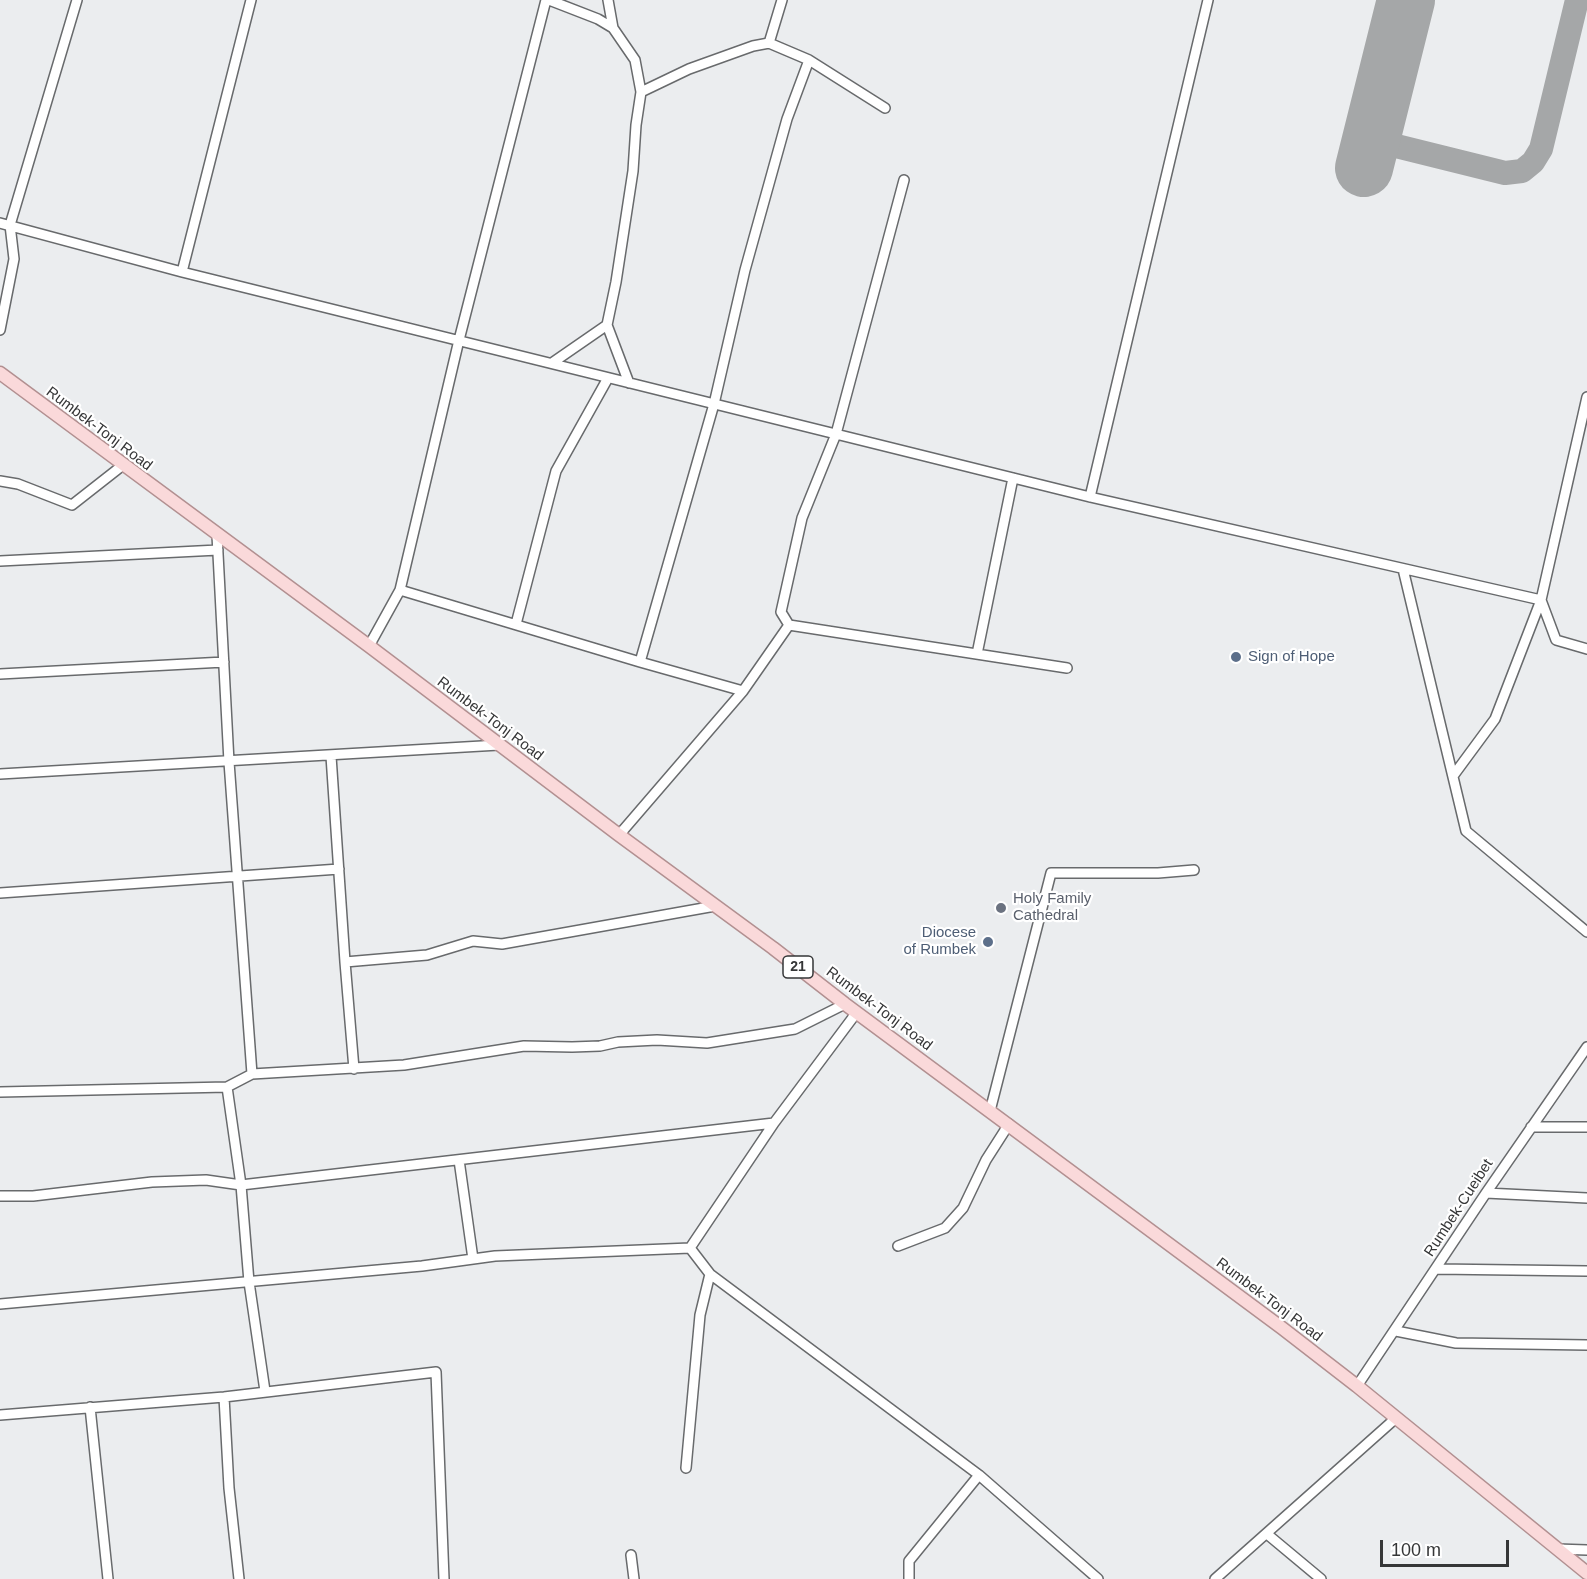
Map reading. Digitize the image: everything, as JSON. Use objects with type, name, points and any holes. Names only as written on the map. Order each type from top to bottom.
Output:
[{"type":"main road","name":"Rumbek-Tonj Road","points":[[0,374],[369,646],[1357,1386],[1557,1549],[1584,1575]]},
{"type":"street","points":[[0,330],[14,259],[5,224],[77,0]]},
{"type":"street","points":[[182,272],[251,0]]},
{"type":"street","points":[[369,646],[400,590],[459,340],[547,0],[598,19],[613,28]]},
{"type":"street","points":[[608,0],[613,28],[635,60],[641,92],[633,171],[607,325],[629,383]]},
{"type":"street","points":[[769,44],[782,0]]},
{"type":"street","points":[[1090,497],[1208,0]]},
{"type":"street","points":[[641,92],[699,65],[753,46],[769,44],[808,60],[885,108]]},
{"type":"street","points":[[640,662],[714,404],[745,270],[786,119],[808,60]]},
{"type":"street","points":[[789,626],[781,612],[802,518],[836,434],[904,180]]},
{"type":"street","points":[[5,224],[182,272],[1090,497],[1540,600]]},
{"type":"street","points":[[552,363],[607,325]]},
{"type":"street","points":[[516,624],[556,471],[608,378]]},
{"type":"street","points":[[1453,776],[1495,719],[1540,600],[1587,397]]},
{"type":"street","points":[[0,481],[18,484],[72,505],[123,465]]},
{"type":"street","points":[[976,654],[1013,478]]},
{"type":"street","points":[[217,535],[229,762],[252,1074]]},
{"type":"street","points":[[0,561],[218,550]]},
{"type":"street","points":[[1403,569],[1466,831],[1587,932]]},
{"type":"street","points":[[400,590],[743,691]]},
{"type":"street","points":[[1540,600],[1556,640],[1587,649]]},
{"type":"street","points":[[789,626],[1066,668]]},
{"type":"street","points":[[619,835],[743,691],[789,626]]},
{"type":"street","points":[[0,674],[224,662]]},
{"type":"street","points":[[0,774],[500,745]]},
{"type":"street","points":[[331,756],[354,1069]]},
{"type":"street","points":[[0,893],[339,869]]},
{"type":"street","points":[[990,1111],[1051,873],[1158,873],[1194,870]]},
{"type":"street","points":[[345,962],[427,955],[472,941],[502,944],[715,906]]},
{"type":"street","points":[[0,1092],[227,1088],[252,1074],[404,1065],[524,1046],[572,1047],[657,1040],[707,1043],[795,1029],[845,1004]]},
{"type":"street","points":[[690,1248],[774,1123],[857,1012]]},
{"type":"street","name":"Rumbek-Cueibet","points":[[1357,1386],[1396,1331],[1531,1126],[1583,1058],[1587,1047]]},
{"type":"street","points":[[227,1088],[241,1185],[249,1282],[265,1391]]},
{"type":"street","points":[[0,1196],[33,1196],[152,1182],[206,1180],[241,1185],[774,1123]]},
{"type":"street","points":[[898,1246],[945,1228],[963,1208],[986,1160],[1009,1124]]},
{"type":"street","points":[[1531,1126],[1587,1127]]},
{"type":"street","points":[[459,1160],[473,1259]]},
{"type":"street","points":[[1486,1193],[1587,1198]]},
{"type":"street","points":[[0,1304],[422,1266],[495,1256],[690,1248]]},
{"type":"street","points":[[690,1248],[710,1274],[979,1475],[1098,1579]]},
{"type":"street","points":[[1437,1269],[1587,1271]]},
{"type":"street","points":[[686,1468],[700,1315],[710,1274]]},
{"type":"street","points":[[1396,1331],[1456,1343],[1587,1346]]},
{"type":"street","points":[[0,1415],[224,1397],[436,1372],[444,1579]]},
{"type":"street","points":[[224,1397],[229,1488],[239,1579]]},
{"type":"street","points":[[90,1407],[108,1579]]},
{"type":"street","points":[[1215,1579],[1396,1418]]},
{"type":"street","points":[[909,1579],[909,1562],[979,1475]]},
{"type":"street","points":[[1267,1534],[1321,1579]]},
{"type":"street","points":[[1557,1549],[1587,1550]]},
{"type":"street","points":[[631,1555],[634,1579]]},
{"type":"taxiway","points":[[1372,140],[1505,173],[1522,171],[1533,162],[1541,149],[1577,0]]},
{"type":"runway","points":[[1364,168],[1406,0]]},
{"type":"place","name":"Sign of Hope","points":[[1236,657]]},
{"type":"place","name":"Holy Family Cathedral","points":[[1001,908]]},
{"type":"place","name":"Diocese of Rumbek","points":[[988,942]]}]
